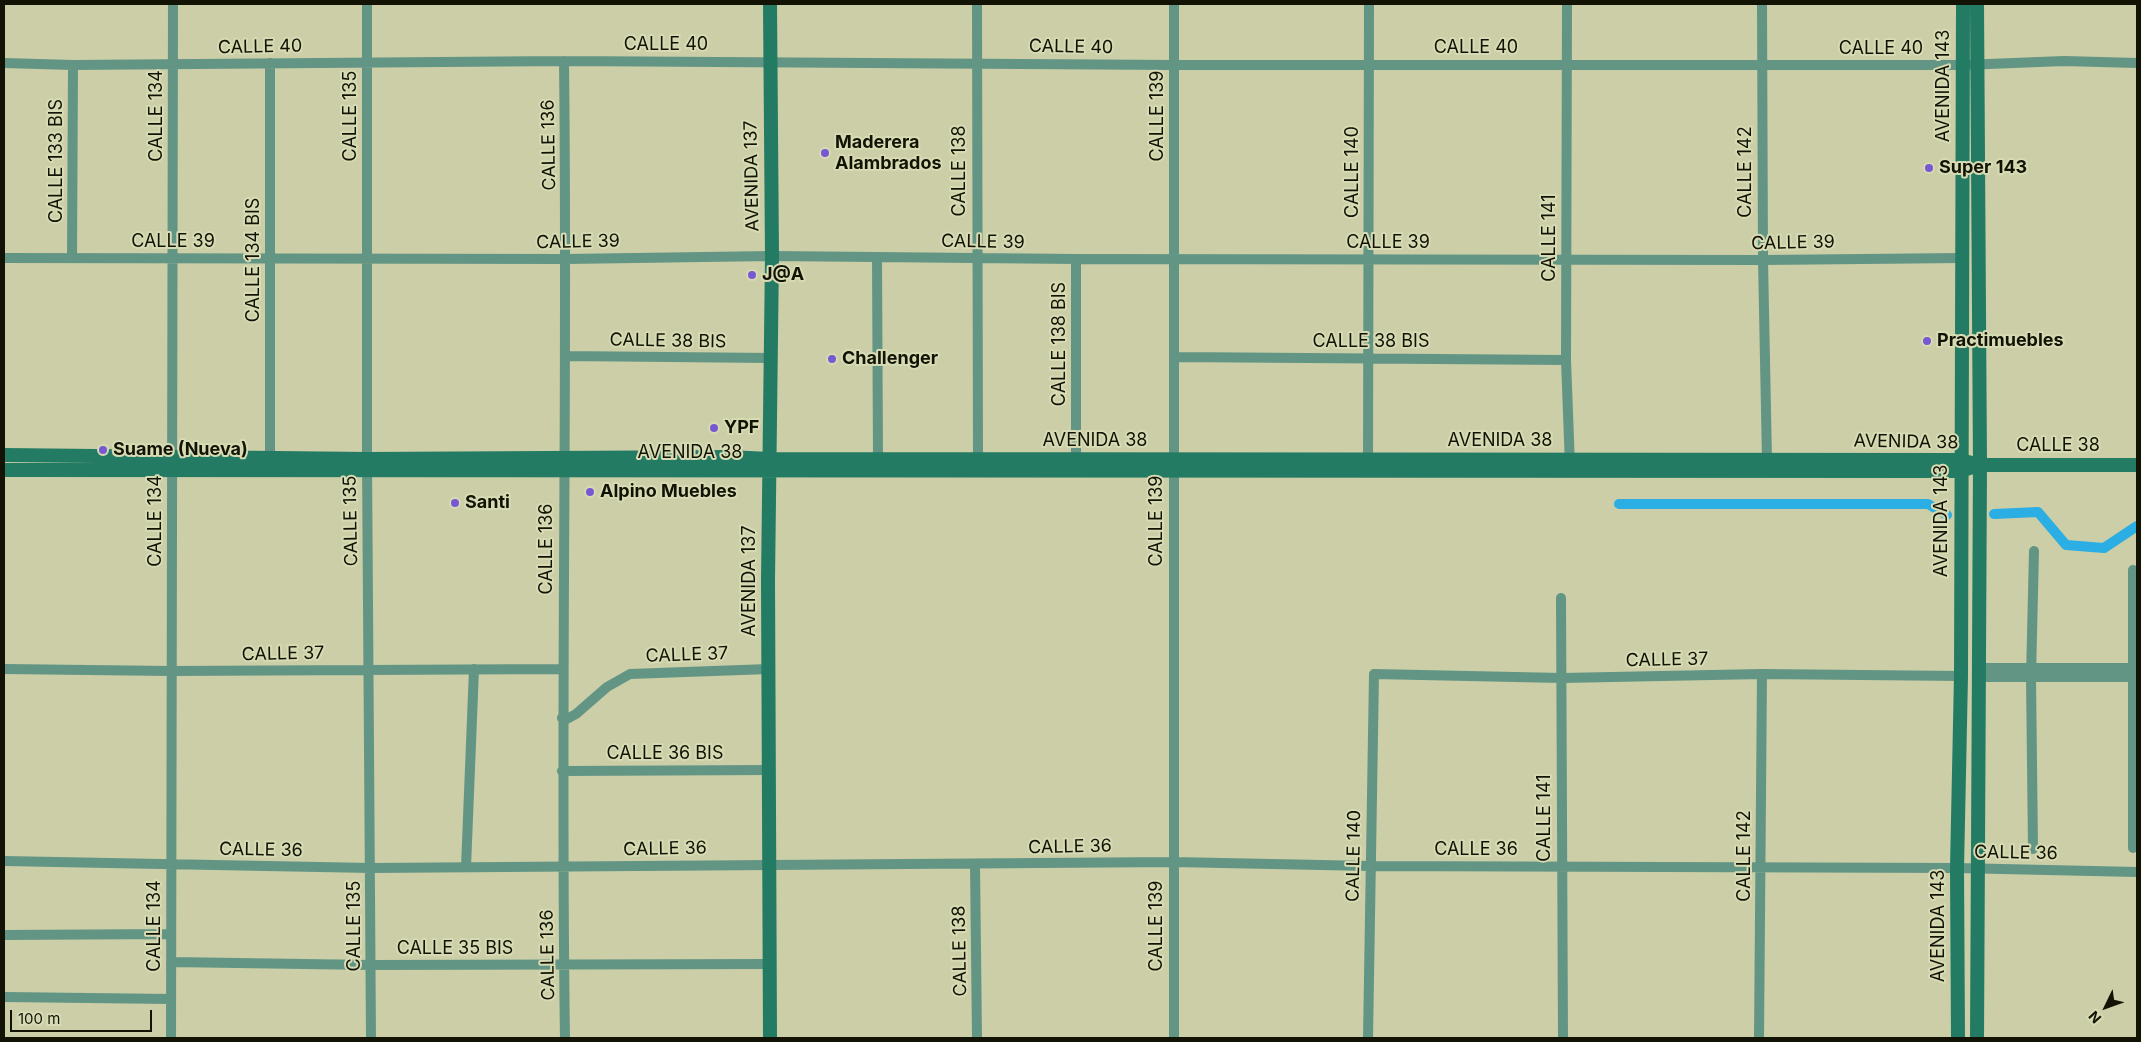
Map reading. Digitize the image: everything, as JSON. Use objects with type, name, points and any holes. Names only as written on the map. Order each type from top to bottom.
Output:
[{"type":"main road","name":"AVENIDA 137","points":[[770,4],[772,256],[769,465],[768,864],[770,1038]]},
{"type":"main road","name":"AVENIDA 143","points":[[1963,4],[1970,65],[1980,464],[1976,869],[1977,1038]]},
{"type":"main road","name":"AVENIDA 143","points":[[1958,1038],[1957,868],[1961,676],[1960,466],[1962,258],[1970,65],[1977,4]]},
{"type":"main road","name":"AVENIDA 38","points":[[4,455],[172,463],[367,465],[564,472],[878,459],[1076,459],[1173,466],[1368,460],[1570,466],[1767,460],[1960,466]]},
{"type":"main road","name":"AVENIDA 38","points":[[4,470],[270,457],[367,465],[564,458],[769,465],[1960,466],[1980,464]]},
{"type":"main road","name":"CALLE 38","points":[[1980,464],[2137,465]]},
{"type":"street","name":"CALLE 134","points":[[171,1038],[174,4]]},
{"type":"street","name":"CALLE 135","points":[[367,4],[367,465],[371,1038]]},
{"type":"street","name":"CALLE 138","points":[[977,4],[976,257],[978,459]]},
{"type":"street","name":"CALLE 139","points":[[1174,4],[1174,1038]]},
{"type":"street","name":"CALLE 140","points":[[1368,460],[1369,4]]},
{"type":"street","name":"CALLE 141","points":[[1567,4],[1566,360],[1570,466]]},
{"type":"street","name":"CALLE 142","points":[[1762,4],[1762,260],[1767,460]]},
{"type":"street","name":"CALLE 40","points":[[4,63],[73,65],[564,60],[1566,65],[1970,65],[2064,61],[2137,63]]},
{"type":"street","name":"CALLE 136","points":[[564,60],[566,259],[562,867],[565,1038]]},
{"type":"street","name":"CALLE 134 BIS","points":[[270,62],[270,457]]},
{"type":"street","name":"CALLE 133 BIS","points":[[72,258],[73,65]]},
{"type":"street","name":"CALLE 39","points":[[4,258],[566,259],[772,256],[1076,259],[1762,260],[1962,258]]},
{"type":"street","points":[[877,258],[878,459]]},
{"type":"street","name":"CALLE 138 BIS","points":[[1076,259],[1076,459]]},
{"type":"street","name":"CALLE 38 BIS","points":[[565,356],[771,358]]},
{"type":"street","name":"CALLE 38 BIS","points":[[1175,358],[1566,360]]},
{"type":"street","points":[[2033,849],[2031,672],[2034,551]]},
{"type":"street","points":[[2133,570],[2135,672],[2133,848]]},
{"type":"street","name":"CALLE 141","points":[[1562,598],[1562,1038]]},
{"type":"street","name":"CALLE 37","points":[[4,669],[171,671],[562,668]]},
{"type":"street","points":[[466,867],[474,669]]},
{"type":"street","name":"CALLE 37","points":[[562,718],[567,719],[576,714],[607,687],[630,674],[769,669]]},
{"type":"street","points":[[1978,672],[2135,672]]},
{"type":"street","name":"CALLE 140","points":[[1368,1038],[1374,674]]},
{"type":"street","name":"CALLE 37","points":[[1374,674],[1562,678],[1762,674],[1961,676]]},
{"type":"street","name":"CALLE 142","points":[[1759,1038],[1762,674]]},
{"type":"street","name":"CALLE 36 BIS","points":[[562,771],[769,770]]},
{"type":"street","name":"CALLE 36","points":[[4,862],[371,868],[1173,862],[1370,866],[1761,869],[1957,868],[2137,872]]},
{"type":"street","name":"CALLE 138","points":[[975,864],[977,1038]]},
{"type":"street","points":[[4,935],[171,934]]},
{"type":"street","name":"CALLE 35 BIS","points":[[171,962],[371,965],[769,964]]},
{"type":"street","points":[[4,997],[171,999]]},
{"type":"waterway","points":[[1619,504],[1928,504],[1947,515]]},
{"type":"waterway","points":[[1994,514],[2038,512],[2066,545],[2104,548],[2137,526]]},
{"type":"place","name":"Maderera Alambrados","points":[[825,153]]},
{"type":"place","name":"Super 143","points":[[1929,168]]},
{"type":"place","name":"J@A","points":[[752,275]]},
{"type":"place","name":"Practimuebles","points":[[1927,341]]},
{"type":"place","name":"Challenger","points":[[832,359]]},
{"type":"place","name":"YPF","points":[[714,428]]},
{"type":"place","name":"Suame (Nueva)","points":[[103,450]]},
{"type":"place","name":"Alpino Muebles","points":[[590,492]]},
{"type":"place","name":"Santi","points":[[455,503]]}]
